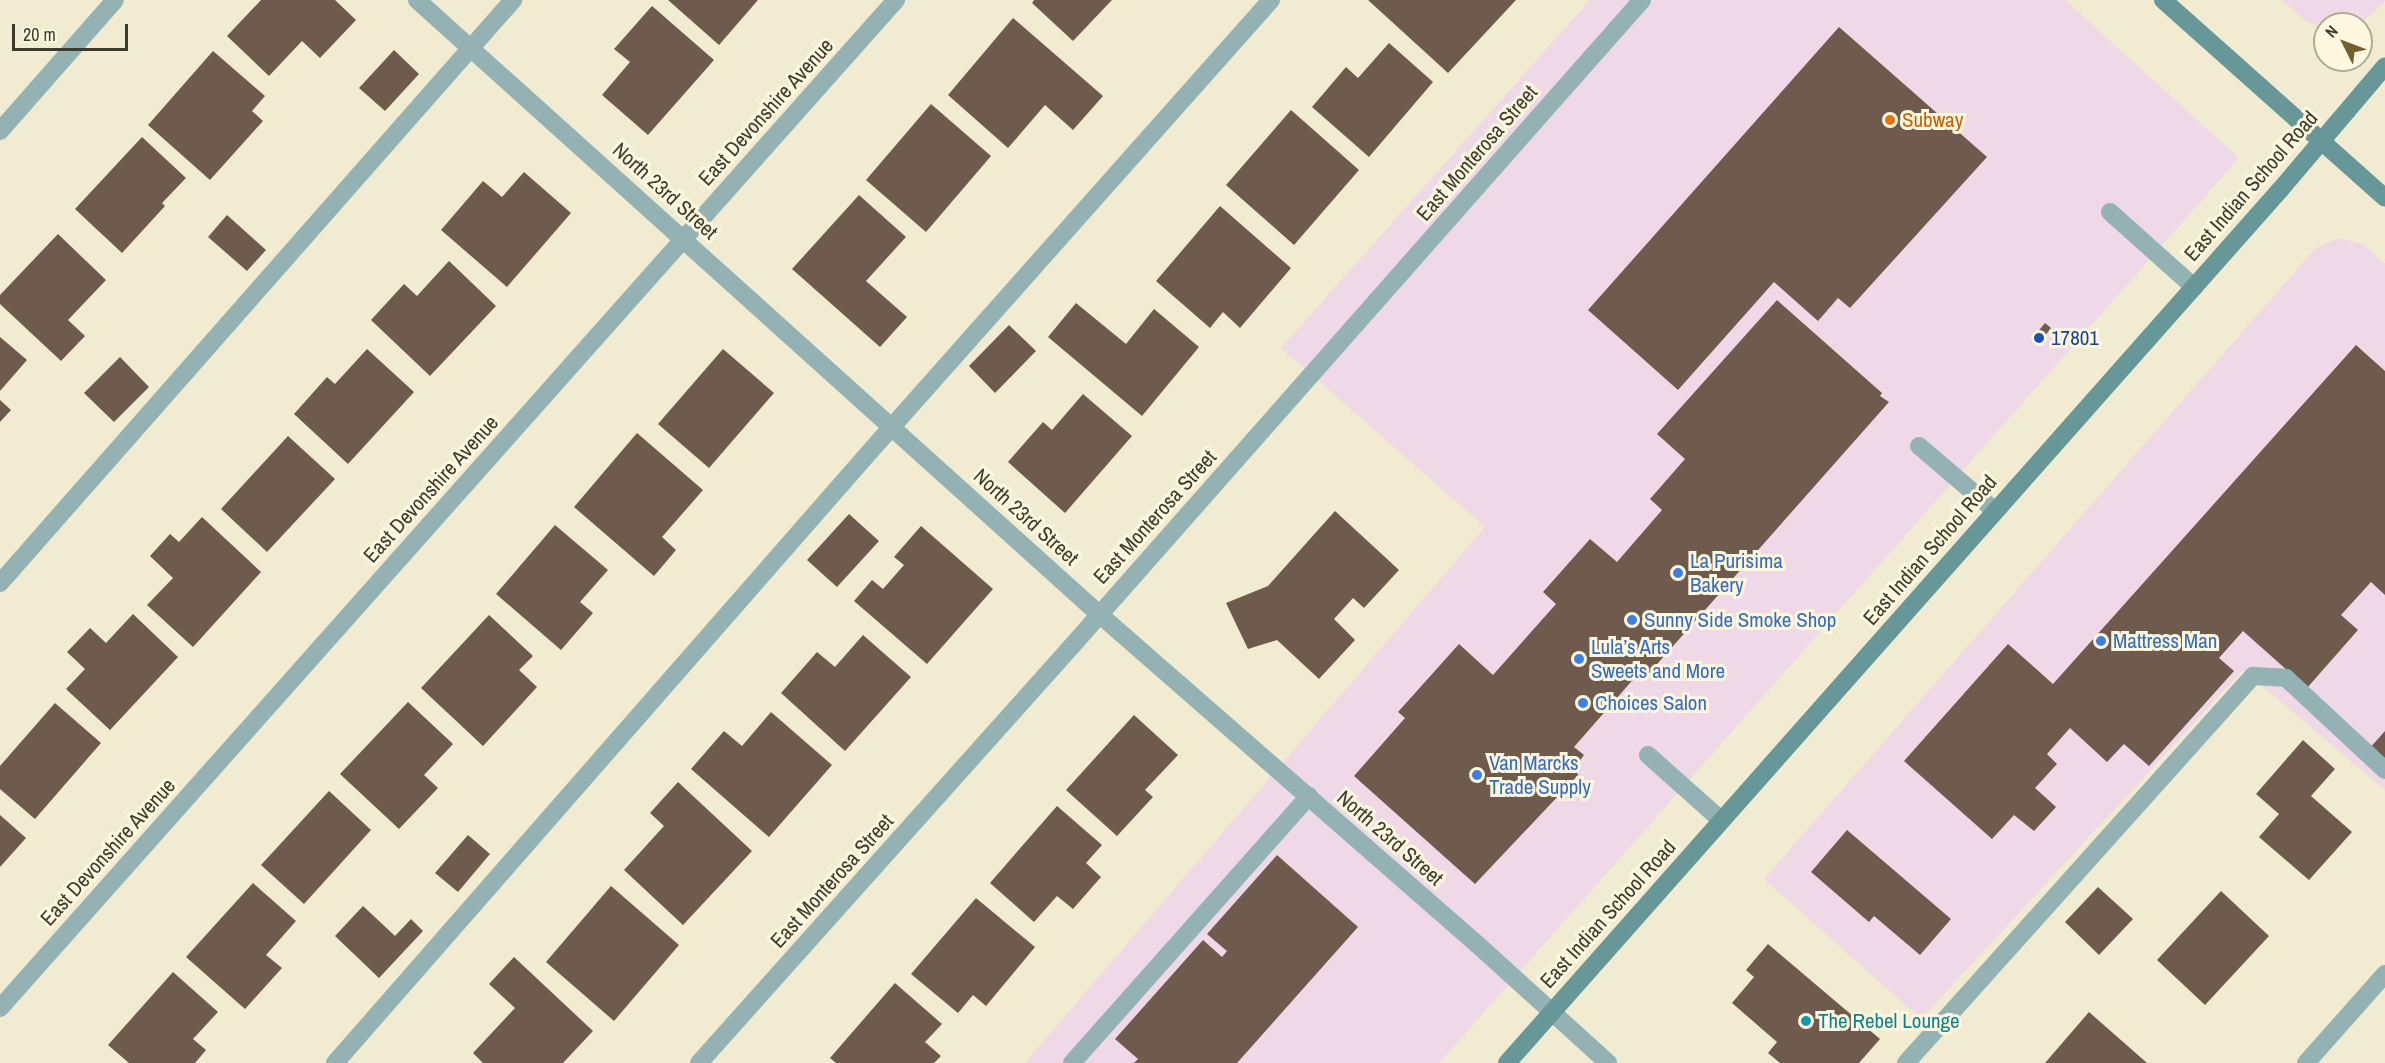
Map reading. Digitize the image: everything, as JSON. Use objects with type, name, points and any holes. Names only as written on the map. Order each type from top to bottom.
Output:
[{"type":"main road","points":[[2163,0],[2385,198]]},
{"type":"main road","name":"East Indian School Road","points":[[1507,1063],[2194,287],[2385,66]]},
{"type":"street","points":[[0,131],[115,0]]},
{"type":"street","name":"North 23rd Street","points":[[417,0],[1099,614],[1309,796],[1608,1063]]},
{"type":"street","points":[[0,583],[513,0]]},
{"type":"street","name":"East Devonshire Avenue","points":[[0,1008],[897,0]]},
{"type":"street","points":[[335,1063],[892,427],[1271,0]]},
{"type":"street","name":"East Monterosa Street","points":[[699,1063],[1642,0]]},
{"type":"street","points":[[2110,212],[2194,287]]},
{"type":"street","points":[[1919,446],[1995,511]]},
{"type":"street","points":[[1906,1063],[2253,676],[2286,678],[2385,770]]},
{"type":"street","points":[[1648,755],[1721,820]]},
{"type":"street","points":[[1072,1063],[1309,796]]},
{"type":"street","points":[[2306,1063],[2385,974]]},
{"type":"shaded area","points":[[1590,0],[2065,0],[2239,158],[1439,1063],[1025,1063],[1485,527],[1281,348]]},
{"type":"shaded area","points":[[2281,0],[2385,0],[2373,12],[2313,12],[2313,24],[2307,22]]},
{"type":"shaded area","points":[[2339,238],[2364,245],[2385,264],[2385,790],[2243,670],[1921,1019],[1764,879],[2315,249]]},
{"type":"building","points":[[261,0],[335,0],[356,20],[320,58],[302,41],[269,76],[227,36]]},
{"type":"building","points":[[668,0],[758,0],[719,45]]},
{"type":"building","points":[[1034,0],[1112,0],[1073,41],[1032,3]]},
{"type":"building","points":[[1368,0],[1516,0],[1448,73]]},
{"type":"building","points":[[652,6],[714,60],[648,135],[602,95],[630,62],[614,49]]},
{"type":"building","points":[[1013,18],[1103,96],[1073,130],[1045,105],[1008,148],[948,95]]},
{"type":"building","points":[[1839,27],[1987,157],[1850,308],[1838,298],[1818,321],[1774,282],[1678,390],[1588,310]]},
{"type":"building","points":[[1389,43],[1433,82],[1369,157],[1312,107],[1346,67],[1358,78]]},
{"type":"building","points":[[394,50],[419,74],[385,111],[359,88]]},
{"type":"building","points":[[213,51],[265,96],[252,111],[263,121],[210,180],[148,125]]},
{"type":"building","points":[[931,104],[991,156],[926,232],[866,180]]},
{"type":"building","points":[[1291,110],[1359,170],[1294,245],[1226,185]]},
{"type":"building","points":[[142,137],[186,178],[162,203],[165,206],[122,253],[75,209]]},
{"type":"building","points":[[524,172],[571,213],[507,287],[441,230],[483,181],[502,197]]},
{"type":"building","points":[[859,195],[906,237],[866,281],[907,317],[880,347],[792,269]]},
{"type":"building","points":[[1220,206],[1291,268],[1240,328],[1223,312],[1210,328],[1156,281]]},
{"type":"building","points":[[227,215],[266,250],[247,271],[208,237]]},
{"type":"building","points":[[58,234],[106,280],[68,320],[85,336],[61,361],[0,304],[0,295]]},
{"type":"building","points":[[449,261],[496,306],[430,376],[371,320],[404,284],[417,296]]},
{"type":"building","points":[[1777,300],[1882,393],[1880,396],[1889,402],[1643,680],[1637,675],[1574,747],[1584,755],[1575,767],[1578,775],[1475,884],[1354,776],[1405,718],[1398,712],[1459,644],[1493,675],[1556,604],[1543,592],[1590,539],[1617,562],[1662,510],[1650,499],[1685,459],[1657,434]]},
{"type":"building","points":[[1076,303],[1126,344],[1154,309],[1199,347],[1142,416],[1048,337]]},
{"type":"building","points":[[2045,323],[2051,328],[2038,345],[2031,340]]},
{"type":"building","points":[[1009,325],[1036,351],[995,393],[969,366]]},
{"type":"building","points":[[0,337],[27,360],[0,391]]},
{"type":"building","points":[[2356,345],[2385,371],[2385,595],[2371,582],[2341,615],[2358,630],[2307,688],[2243,631],[2219,658],[2234,671],[2149,766],[2124,744],[2107,762],[2070,728],[2047,754],[2057,764],[2035,788],[2056,807],[2034,831],[2014,815],[1992,839],[1904,761],[2008,644],[2053,684]]},
{"type":"building","points":[[367,349],[414,392],[348,464],[294,414],[327,377],[335,384]]},
{"type":"building","points":[[723,349],[774,393],[709,468],[658,424]]},
{"type":"building","points":[[120,357],[149,387],[114,422],[84,393]]},
{"type":"building","points":[[1083,394],[1132,436],[1065,513],[1008,462],[1043,422],[1052,430]]},
{"type":"building","points":[[0,400],[11,410],[0,422]]},
{"type":"building","points":[[637,433],[703,490],[662,537],[676,550],[654,576],[574,507]]},
{"type":"building","points":[[288,436],[335,479],[267,552],[221,509]]},
{"type":"building","points":[[1335,511],[1399,570],[1364,608],[1353,598],[1334,619],[1355,640],[1319,679],[1277,640],[1248,649],[1226,603],[1268,586]]},
{"type":"building","points":[[849,514],[879,541],[837,587],[807,560]]},
{"type":"building","points":[[202,517],[261,572],[193,647],[147,605],[173,578],[150,556],[170,534],[179,542]]},
{"type":"building","points":[[555,525],[608,570],[580,602],[593,613],[561,650],[496,594]]},
{"type":"building","points":[[921,526],[993,589],[927,664],[854,601],[872,580],[883,589],[904,565],[894,557]]},
{"type":"building","points":[[133,614],[178,657],[110,730],[66,689],[85,669],[67,652],[90,628],[106,643]]},
{"type":"building","points":[[489,615],[533,656],[519,670],[537,687],[483,746],[421,688]]},
{"type":"building","points":[[863,635],[911,677],[845,751],[781,693],[817,652],[835,667]]},
{"type":"building","points":[[408,702],[453,744],[424,775],[438,788],[399,829],[340,774]]},
{"type":"building","points":[[55,703],[101,743],[35,819],[0,789],[0,766]]},
{"type":"building","points":[[771,712],[832,765],[769,837],[691,769],[724,731],[742,746]]},
{"type":"building","points":[[1134,715],[1178,755],[1145,790],[1153,797],[1117,836],[1066,790]]},
{"type":"building","points":[[2385,731],[2385,763],[2369,749]]},
{"type":"building","points":[[2303,740],[2335,769],[2311,796],[2352,832],[2309,880],[2259,837],[2279,814],[2256,794]]},
{"type":"building","points":[[678,782],[752,851],[683,925],[624,870],[664,826],[650,813]]},
{"type":"building","points":[[329,791],[371,830],[304,904],[261,865]]},
{"type":"building","points":[[1057,806],[1102,845],[1086,863],[1101,877],[1073,909],[1057,896],[1034,922],[990,883]]},
{"type":"building","points":[[0,815],[26,838],[0,867]]},
{"type":"building","points":[[1847,830],[1951,919],[1920,955],[1874,916],[1869,922],[1811,872]]},
{"type":"building","points":[[468,835],[490,854],[458,892],[435,873]]},
{"type":"building","points":[[1277,855],[1358,927],[1237,1063],[1134,1063],[1138,1059],[1115,1039],[1203,940],[1222,957],[1227,951],[1207,934]]},
{"type":"building","points":[[253,883],[296,921],[266,955],[282,968],[245,1009],[186,957]]},
{"type":"building","points":[[611,886],[679,945],[614,1021],[546,962]]},
{"type":"building","points":[[2098,887],[2133,919],[2099,955],[2065,922]]},
{"type":"building","points":[[2221,891],[2269,936],[2205,1005],[2157,960]]},
{"type":"building","points":[[976,898],[1035,947],[986,1006],[973,995],[958,1013],[911,974]]},
{"type":"building","points":[[363,906],[395,936],[411,919],[423,931],[379,978],[335,936]]},
{"type":"building","name":"The Rebel Lounge","points":[[1768,944],[1880,1039],[1859,1063],[1780,1063],[1768,1053],[1777,1042],[1732,1003],[1754,977],[1746,970]]},
{"type":"building","points":[[514,957],[593,1031],[563,1063],[483,1063],[473,1053],[515,1008],[489,984]]},
{"type":"building","points":[[173,972],[218,1012],[193,1039],[206,1050],[195,1063],[129,1063],[108,1045]]},
{"type":"building","points":[[895,983],[942,1024],[925,1042],[941,1056],[934,1063],[836,1063],[830,1058]]},
{"type":"building","points":[[2089,1012],[2147,1063],[2045,1063]]},
{"type":"place","name":"Subway","points":[[1890,120]]},
{"type":"place","name":"17801","points":[[2039,338]]},
{"type":"place","name":"La Purisima Bakery","points":[[1678,573]]},
{"type":"place","name":"Sunny Side Smoke Shop","points":[[1632,620]]},
{"type":"place","name":"Mattress Man","points":[[2101,641]]},
{"type":"place","name":"Lula’s Arts Sweets and More","points":[[1579,659]]},
{"type":"place","name":"Choices Salon","points":[[1583,703]]},
{"type":"place","name":"Van Marcks Trade Supply","points":[[1477,775]]},
{"type":"place","name":"The Rebel Lounge","points":[[1806,1021]]}]
